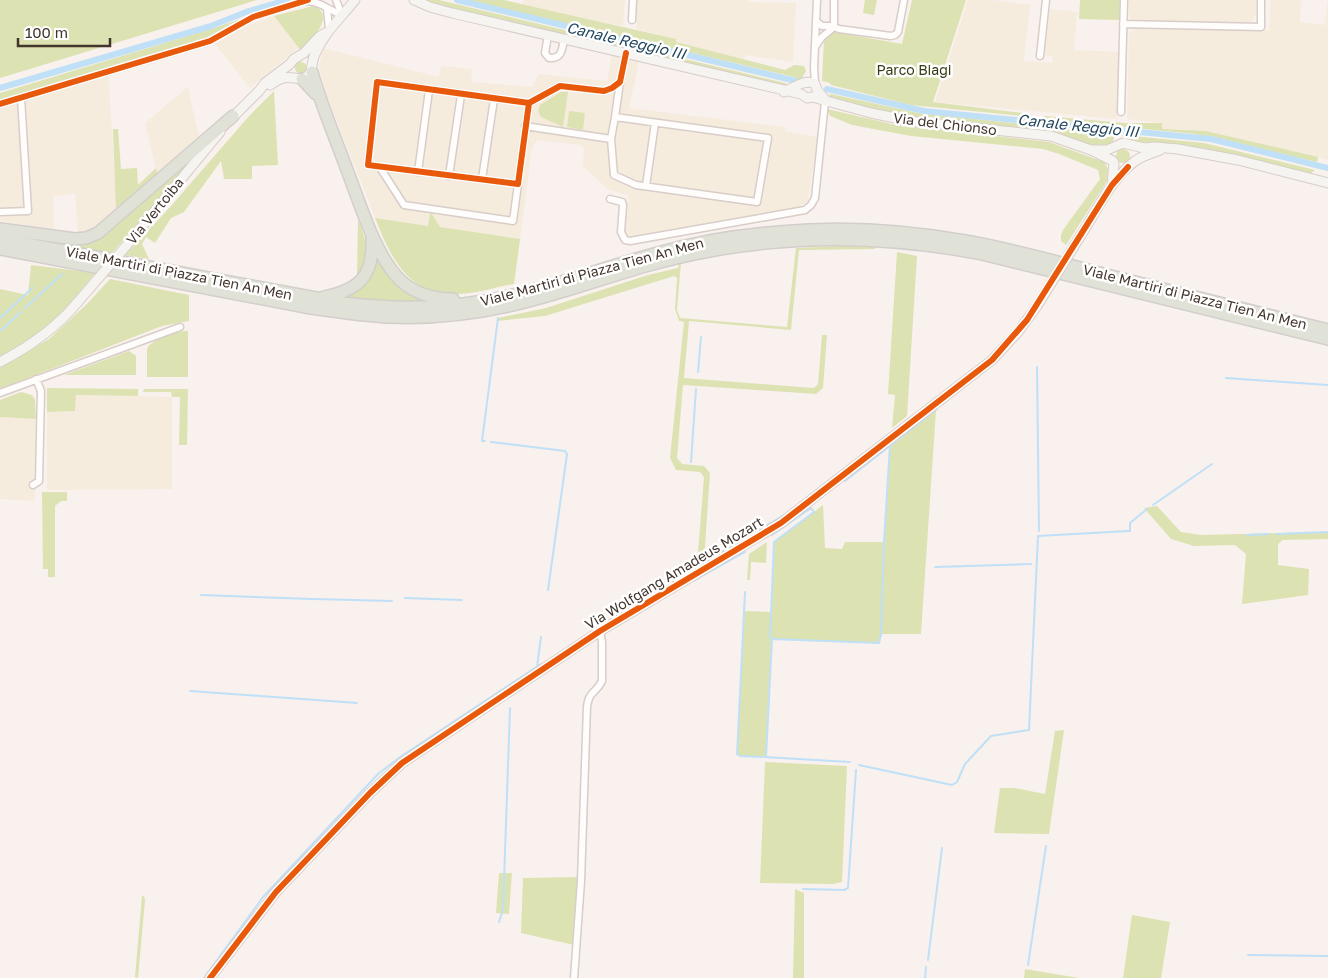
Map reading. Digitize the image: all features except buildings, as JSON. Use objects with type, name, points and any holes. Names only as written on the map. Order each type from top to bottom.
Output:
[{"type":"highway","points":[[312,68],[320,97],[372,234],[400,280],[426,296],[444,299],[510,296]]},
{"type":"highway","points":[[298,78],[320,97]]},
{"type":"highway","points":[[0,229],[75,239],[86,238],[98,233],[233,116]]},
{"type":"highway","name":"Viale Martiri di Piazza Tien An Men","points":[[0,239],[315,298],[370,307],[414,308],[466,304],[510,296],[656,253],[707,242],[779,232],[858,230],[938,236],[995,247],[1328,330]]},
{"type":"highway","points":[[315,298],[337,294],[350,289],[361,280],[370,268],[373,254],[372,234]]},
{"type":"highway","name":"Viale Martiri di Piazza Tien An Men","points":[[0,249],[312,308],[363,315],[415,317],[461,314],[516,304],[648,265],[705,251],[796,240],[834,238],[877,240],[926,244],[982,254],[1328,340]]},
{"type":"highway","points":[[0,254],[24,258],[52,258]]},
{"type":"main road","name":"Via Vertoiba","points":[[0,362],[47,332],[77,303],[233,116],[259,91],[264,83],[300,56],[327,31],[355,0]]},
{"type":"main road","name":"Via Vertoiba","points":[[345,12],[361,0]]},
{"type":"main road","points":[[414,0],[564,39],[784,92],[801,94],[805,98],[811,87]]},
{"type":"main road","name":"Via Vertoiba","points":[[259,91],[282,78],[308,77],[312,68],[313,58],[327,31]]},
{"type":"main road","points":[[300,56],[307,58],[312,68]]},
{"type":"main road","points":[[290,64],[290,71],[298,78]]},
{"type":"main road","points":[[784,92],[811,87]]},
{"type":"main road","points":[[811,87],[826,102]]},
{"type":"main road","name":"Via del Chionso","points":[[826,102],[871,114],[910,121],[1051,136],[1091,150],[1122,168],[1131,164]]},
{"type":"main road","name":"Via del Chionso","points":[[1091,150],[1107,150],[1123,143],[1132,146],[1185,150],[1238,160],[1328,183]]},
{"type":"main road","points":[[1114,162],[1112,154],[1116,146]]},
{"type":"main road","points":[[1131,164],[1136,153],[1132,146]]},
{"type":"main road","points":[[1131,164],[1165,148]]},
{"type":"main road","name":"Via Wolfgang Amadeus Mozart","points":[[1112,185],[1114,162]]},
{"type":"main road","name":"Via Wolfgang Amadeus Mozart","points":[[210,978],[276,892],[386,778],[415,754],[600,631],[745,546],[795,513],[992,360],[1018,332],[1112,185],[1131,164]]},
{"type":"street","points":[[0,104],[210,41],[253,17],[307,0],[316,1],[345,12]]},
{"type":"street","points":[[336,0],[345,12]]},
{"type":"street","points":[[632,20],[633,0]]},
{"type":"street","points":[[811,87],[814,66],[817,0]]},
{"type":"street","points":[[834,0],[834,27]]},
{"type":"street","points":[[816,21],[822,26],[831,26],[839,30],[893,36],[898,32],[904,0]]},
{"type":"street","points":[[1040,56],[1046,0]]},
{"type":"street","points":[[1121,112],[1124,0]]},
{"type":"street","points":[[1123,24],[1261,27],[1261,0]]},
{"type":"street","points":[[325,5],[327,31]]},
{"type":"street","points":[[815,48],[822,37],[834,27]]},
{"type":"street","points":[[548,35],[545,53],[549,58],[557,58],[561,55],[564,39]]},
{"type":"street","points":[[615,118],[768,138],[757,202],[636,185],[614,175],[611,140],[626,53]]},
{"type":"street","points":[[518,184],[368,165],[377,82],[529,104],[560,86],[604,91],[620,82]]},
{"type":"street","points":[[418,172],[429,90]]},
{"type":"street","points":[[448,176],[461,95]]},
{"type":"street","points":[[0,212],[28,211],[21,98]]},
{"type":"street","points":[[482,179],[494,99]]},
{"type":"street","points":[[610,199],[622,202],[621,232],[625,240],[630,241],[805,210],[815,198],[826,102]]},
{"type":"street","points":[[379,166],[404,205],[513,221],[529,104]]},
{"type":"street","points":[[646,186],[655,123]]},
{"type":"street","points":[[526,126],[611,140]]},
{"type":"street","points":[[0,393],[180,327]]},
{"type":"street","points":[[33,485],[39,481],[41,391],[36,379]]},
{"type":"street","name":"Via Wolfgang Amadeus Mozart","points":[[574,978],[587,707],[588,696],[602,681],[602,642],[600,631]]},
{"type":"shaded area","points":[[523,0],[625,0],[623,26],[523,5]]},
{"type":"shaded area","points":[[637,0],[748,0],[748,2],[796,3],[793,62],[745,55],[744,60],[675,42],[675,39],[636,29]]},
{"type":"shaded area","points":[[968,0],[993,0],[1030,5],[1024,61],[1052,63],[1053,56],[1045,55],[1050,9],[1077,12],[1074,50],[1119,52],[1117,119],[935,102]]},
{"type":"shaded area","points":[[1129,0],[1256,0],[1256,15],[1251,22],[1244,23],[1133,21],[1129,15]]},
{"type":"shaded area","points":[[1271,0],[1301,0],[1300,22],[1324,25],[1328,0],[1328,160],[1207,131],[1162,129],[1162,123],[1127,119],[1129,33],[1134,29],[1269,30]]},
{"type":"shaded area","points":[[274,16],[298,48],[250,88],[215,44],[246,26]]},
{"type":"shaded area","points":[[323,48],[439,77],[441,66],[472,69],[471,82],[533,87],[538,74],[607,81],[612,55],[639,61],[629,108],[785,127],[785,131],[817,137],[808,201],[797,208],[626,237],[624,232],[628,195],[609,190],[583,166],[584,149],[580,145],[538,140],[532,148],[514,284],[457,294],[440,292],[411,280],[396,262],[384,240],[326,94],[319,67]]},
{"type":"shaded area","points":[[108,72],[117,207],[95,229],[84,233],[78,233],[75,194],[53,196],[54,230],[0,221],[0,105]]},
{"type":"shaded area","points":[[188,87],[199,137],[157,173],[145,123]]},
{"type":"shaded area","points":[[75,395],[172,397],[172,489],[47,490],[47,412],[75,411]]},
{"type":"shaded area","points":[[0,417],[36,419],[35,501],[0,499]]},
{"type":"green space","points":[[0,0],[257,0],[0,78]]},
{"type":"green space","points":[[428,0],[439,0],[785,83],[789,86],[783,89],[430,5]]},
{"type":"green space","points":[[466,0],[504,0],[676,39],[676,42],[785,70],[794,65],[804,66],[806,71],[802,78],[797,80],[794,77]]},
{"type":"green space","points":[[865,0],[877,0],[874,15],[863,13]]},
{"type":"green space","name":"Parco Biagi","points":[[912,0],[966,0],[933,102],[1031,114],[1032,117],[911,105],[831,85],[822,81],[824,39],[834,32],[902,44]]},
{"type":"green space","points":[[1080,0],[1120,0],[1119,20],[1079,19]]},
{"type":"green space","points":[[313,6],[320,10],[323,15],[323,22],[301,51],[274,16]]},
{"type":"green space","points":[[243,18],[207,38],[0,105],[0,93]]},
{"type":"green space","points":[[299,62],[303,62],[307,68],[303,74],[299,74],[295,70],[295,66]]},
{"type":"green space","points":[[274,91],[278,165],[252,166],[252,179],[224,179],[221,161],[184,212],[171,218],[155,243],[146,237],[142,244],[149,259],[125,255],[171,206],[250,115]]},
{"type":"green space","points":[[561,92],[568,92],[563,127],[541,117],[538,111],[540,105]]},
{"type":"green space","points":[[829,95],[918,113],[1031,125],[1028,131],[897,116],[832,101]]},
{"type":"green space","points":[[827,109],[896,125],[1049,142],[1104,162],[1108,169],[1107,181],[1066,245],[1061,241],[1063,230],[1100,179],[1098,170],[1043,149],[911,136],[852,125],[830,116]]},
{"type":"green space","points":[[569,111],[585,113],[583,130],[567,127]]},
{"type":"green space","points":[[1045,116],[1125,123],[1162,123],[1162,129],[1206,131],[1318,157],[1317,162],[1195,134],[1043,119]]},
{"type":"green space","points":[[1041,126],[1115,134],[1113,142],[1101,149],[1043,132]]},
{"type":"green space","points":[[113,129],[118,129],[121,169],[137,168],[138,185],[156,168],[157,173],[116,211]]},
{"type":"green space","points":[[1122,135],[1204,143],[1315,170],[1309,175],[1156,143],[1136,142]]},
{"type":"green space","points":[[210,139],[112,253],[52,243],[81,244],[98,238]]},
{"type":"green space","points":[[1120,149],[1126,149],[1130,156],[1126,163],[1120,163],[1116,159],[1116,153]]},
{"type":"green space","points":[[430,214],[432,214],[440,227],[520,239],[514,284],[478,292],[456,294],[439,293],[413,281],[395,259],[375,218],[428,226]]},
{"type":"green space","points":[[358,219],[366,242],[366,256],[365,263],[357,278]]},
{"type":"green space","points":[[875,247],[875,249],[799,250],[791,330],[689,321],[684,378],[814,388],[818,384],[822,335],[827,335],[823,388],[816,394],[683,385],[677,458],[682,464],[704,466],[710,473],[704,561],[697,565],[704,477],[700,472],[676,470],[670,458],[684,322],[679,321],[675,309],[677,278],[674,276],[545,316],[497,321],[498,318],[546,308],[648,275],[678,268],[681,263],[677,310],[680,318],[787,327],[796,248]]},
{"type":"green space","points":[[376,250],[430,301],[377,302],[336,298],[351,293]]},
{"type":"green space","points":[[897,252],[917,256],[907,416],[892,428],[895,395],[888,394]]},
{"type":"green space","points":[[31,265],[95,273],[53,321],[16,348],[0,356],[0,289],[28,295]]},
{"type":"green space","points":[[110,279],[189,295],[189,321],[162,326],[0,389],[0,368],[49,339],[86,305]]},
{"type":"green space","points":[[188,331],[188,377],[147,377],[147,349],[150,345],[165,336]]},
{"type":"green space","points":[[129,351],[136,356],[136,375],[64,375]]},
{"type":"green space","points":[[47,388],[138,389],[138,396],[76,395],[75,411],[47,412]]},
{"type":"green space","points":[[144,389],[188,389],[187,445],[179,445],[180,397],[172,397],[171,392],[143,392]]},
{"type":"green space","points":[[21,392],[32,395],[35,400],[36,419],[0,417],[0,400]]},
{"type":"green space","points":[[936,410],[921,634],[882,634],[879,643],[772,639],[766,757],[740,756],[737,754],[744,611],[771,612],[774,542],[823,505],[825,548],[842,549],[845,542],[884,542],[890,447]]},
{"type":"green space","points":[[42,492],[67,492],[67,501],[61,501],[55,506],[55,577],[48,577],[48,569],[43,569]]},
{"type":"green space","points":[[1157,506],[1181,532],[1201,535],[1328,532],[1328,539],[1283,540],[1278,544],[1278,565],[1309,569],[1308,595],[1242,604],[1246,554],[1235,545],[1194,546],[1171,539],[1144,508]]},
{"type":"green space","points":[[767,542],[766,563],[751,562],[750,580],[747,580],[749,554]]},
{"type":"green space","points":[[584,721],[590,721],[575,978],[571,978],[574,945],[521,933],[523,878],[578,877]]},
{"type":"green space","points":[[1064,730],[1049,834],[994,833],[1000,788],[1015,788],[1045,794],[1055,731]]},
{"type":"green space","points":[[765,762],[847,766],[842,882],[833,884],[760,883]]},
{"type":"green space","points":[[499,873],[512,873],[509,914],[496,913]]},
{"type":"green space","points":[[795,889],[804,893],[804,978],[793,978]]},
{"type":"green space","points":[[142,896],[144,896],[145,900],[138,978],[135,977]]},
{"type":"green space","points":[[1132,915],[1170,922],[1161,978],[1123,978]]},
{"type":"green space","points":[[1025,969],[1079,978],[1024,978]]},
{"type":"waterway","name":"Canale Reggio III","points":[[0,88],[211,26],[246,12],[287,0]]},
{"type":"waterway","name":"Canale Reggio III","points":[[457,0],[796,81]]},
{"type":"waterway","name":"Canale Reggio III","points":[[827,89],[924,111],[1211,139],[1328,168]]},
{"type":"waterway","points":[[25,308],[62,274]]},
{"type":"waterway","points":[[0,318],[32,288]]},
{"type":"waterway","points":[[0,331],[21,312]]},
{"type":"waterway","points":[[485,441],[482,441],[498,318]]},
{"type":"waterway","points":[[698,372],[701,337]]},
{"type":"waterway","points":[[1037,367],[1039,531]]},
{"type":"waterway","points":[[1226,378],[1328,385]]},
{"type":"waterway","points":[[691,462],[696,389]]},
{"type":"waterway","points":[[943,404],[957,392]]},
{"type":"waterway","points":[[845,481],[937,409]]},
{"type":"waterway","points":[[491,442],[565,451],[567,454],[548,590]]},
{"type":"waterway","points":[[772,639],[879,643],[890,445]]},
{"type":"waterway","points":[[1153,505],[1212,464]]},
{"type":"waterway","points":[[766,757],[772,639],[770,637],[774,542],[814,512],[811,508],[772,535]]},
{"type":"waterway","points":[[859,765],[952,785],[957,782],[965,764],[991,736],[1029,730],[1038,536],[1130,531],[1130,523],[1147,509]]},
{"type":"waterway","points":[[722,552],[784,515]]},
{"type":"waterway","points":[[1277,534],[1328,532]]},
{"type":"waterway","points":[[1247,535],[1269,534]]},
{"type":"waterway","points":[[695,580],[745,552]]},
{"type":"waterway","points":[[703,563],[718,554]]},
{"type":"waterway","points":[[935,567],[1031,564]]},
{"type":"waterway","points":[[745,592],[737,754],[740,756],[762,757]]},
{"type":"waterway","points":[[201,595],[312,599]]},
{"type":"waterway","points":[[405,598],[462,600]]},
{"type":"waterway","points":[[313,599],[392,601]]},
{"type":"waterway","points":[[537,667],[541,637]]},
{"type":"waterway","points":[[204,978],[263,897],[378,774],[400,757],[541,664]]},
{"type":"waterway","points":[[190,691],[357,703]]},
{"type":"waterway","points":[[499,922],[503,910],[510,708]]},
{"type":"waterway","points":[[764,757],[850,762]]},
{"type":"waterway","points":[[803,889],[844,890],[848,888],[856,770]]},
{"type":"waterway","points":[[1028,965],[1046,846]]},
{"type":"waterway","points":[[928,960],[942,848]]},
{"type":"waterway","points":[[1248,955],[1328,956]]},
{"type":"waterway","points":[[925,978],[926,967]]},
{"type":"cycle path","points":[[0,104],[210,41],[253,17],[308,0]]},
{"type":"cycle path","points":[[529,103],[518,184],[368,165],[377,82],[529,103],[560,86],[604,91],[612,88],[620,82],[626,53]]},
{"type":"cycle path","points":[[210,978],[276,892],[370,793],[402,763],[600,631],[781,523],[992,360],[1027,320],[1112,185],[1128,167]]}]
